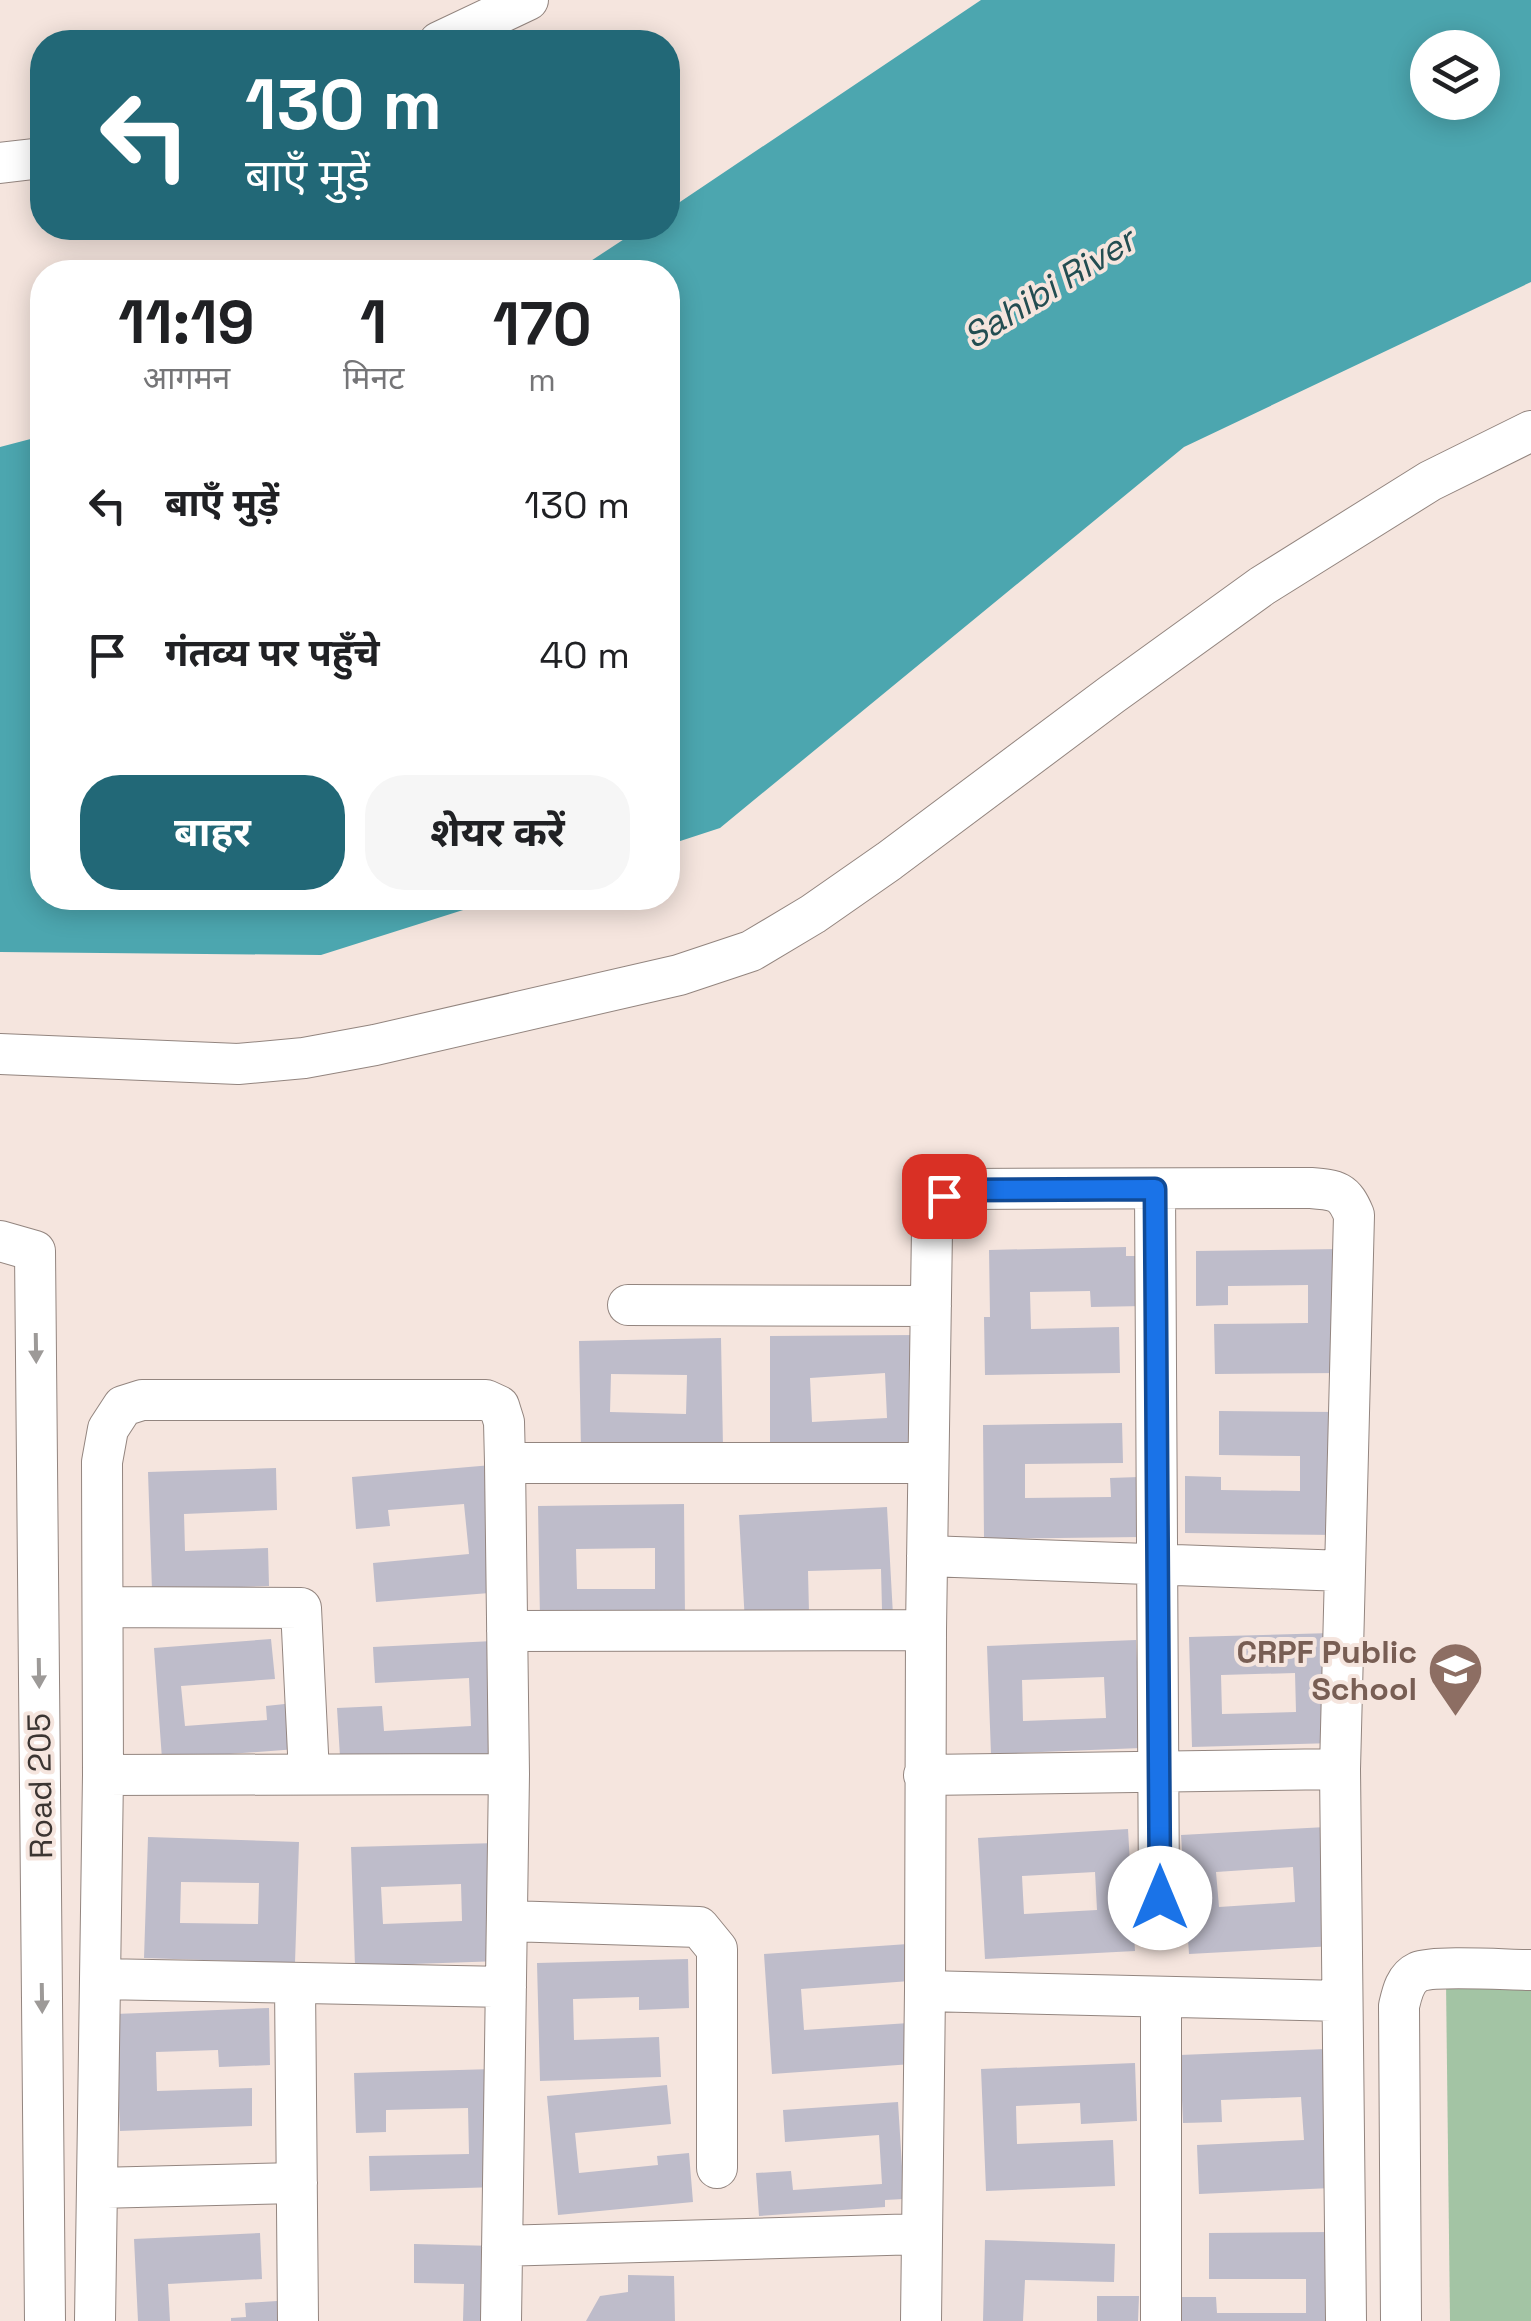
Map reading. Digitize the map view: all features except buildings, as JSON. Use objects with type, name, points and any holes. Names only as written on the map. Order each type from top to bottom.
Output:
[{"type":"street","points":[[464,30],[528,0]]},
{"type":"street","points":[[0,163],[30,159]]},
{"type":"street","points":[[0,1054],[238,1064],[304,1058],[679,975],[752,951],[889,861],[1262,586],[1430,481],[1531,431]]},
{"type":"street","points":[[921,2321],[928,1463],[932,1229],[936,1208],[944,1196],[962,1190],[1312,1188],[1333,1190],[1347,1198],[1354,1216],[1340,1770],[1346,2321]]},
{"type":"street","points":[[1155,1189],[1160,1898]]},
{"type":"street","name":"Road 205","points":[[17,1246],[45,2321]]},
{"type":"street","points":[[628,1304],[931,1306]]},
{"type":"street","points":[[94,2321],[103,1775],[102,1462],[108,1429],[122,1406],[142,1400],[486,1400],[499,1406],[504,1422],[506,1463],[509,1774],[501,2321]]},
{"type":"street","points":[[506,1463],[928,1463]]},
{"type":"street","points":[[927,1556],[1344,1571]]},
{"type":"street","points":[[102,1607],[301,1608],[309,1774]]},
{"type":"street","points":[[507,1631],[926,1630]]},
{"type":"street","points":[[924,1775],[1340,1770]]},
{"type":"street","points":[[103,1775],[509,1774]]},
{"type":"street","points":[[506,1920],[699,1926],[716,1949],[717,2168]]},
{"type":"street","points":[[1401,2321],[1399,2006],[1404,1986],[1416,1973],[1434,1970],[1531,1970]]},
{"type":"street","points":[[100,1978],[506,1987]]},
{"type":"street","points":[[295,1983],[298,2321]]},
{"type":"street","points":[[925,1991],[1341,2001]]},
{"type":"street","points":[[1160,2321],[1161,1997]]},
{"type":"street","points":[[96,2188],[297,2184]]},
{"type":"street","points":[[502,2246],[922,2234]]},
{"type":"green space","points":[[1446,1982],[1531,1982],[1531,2321],[1450,2321]]},
{"type":"water","name":"Sahibi River","points":[[981,0],[1531,0],[1531,282],[1184,447],[720,828],[680,841],[680,260],[592,260],[623,240],[680,240],[680,202]]},
{"type":"water","points":[[30,439],[30,910],[463,910],[321,955],[0,952],[0,447]]},
{"type":"place","name":"CRPF Public School","points":[[1456,1719]]},
{"type":"route","points":[[944,1196],[962,1190],[1155,1189],[1160,1898]]}]
